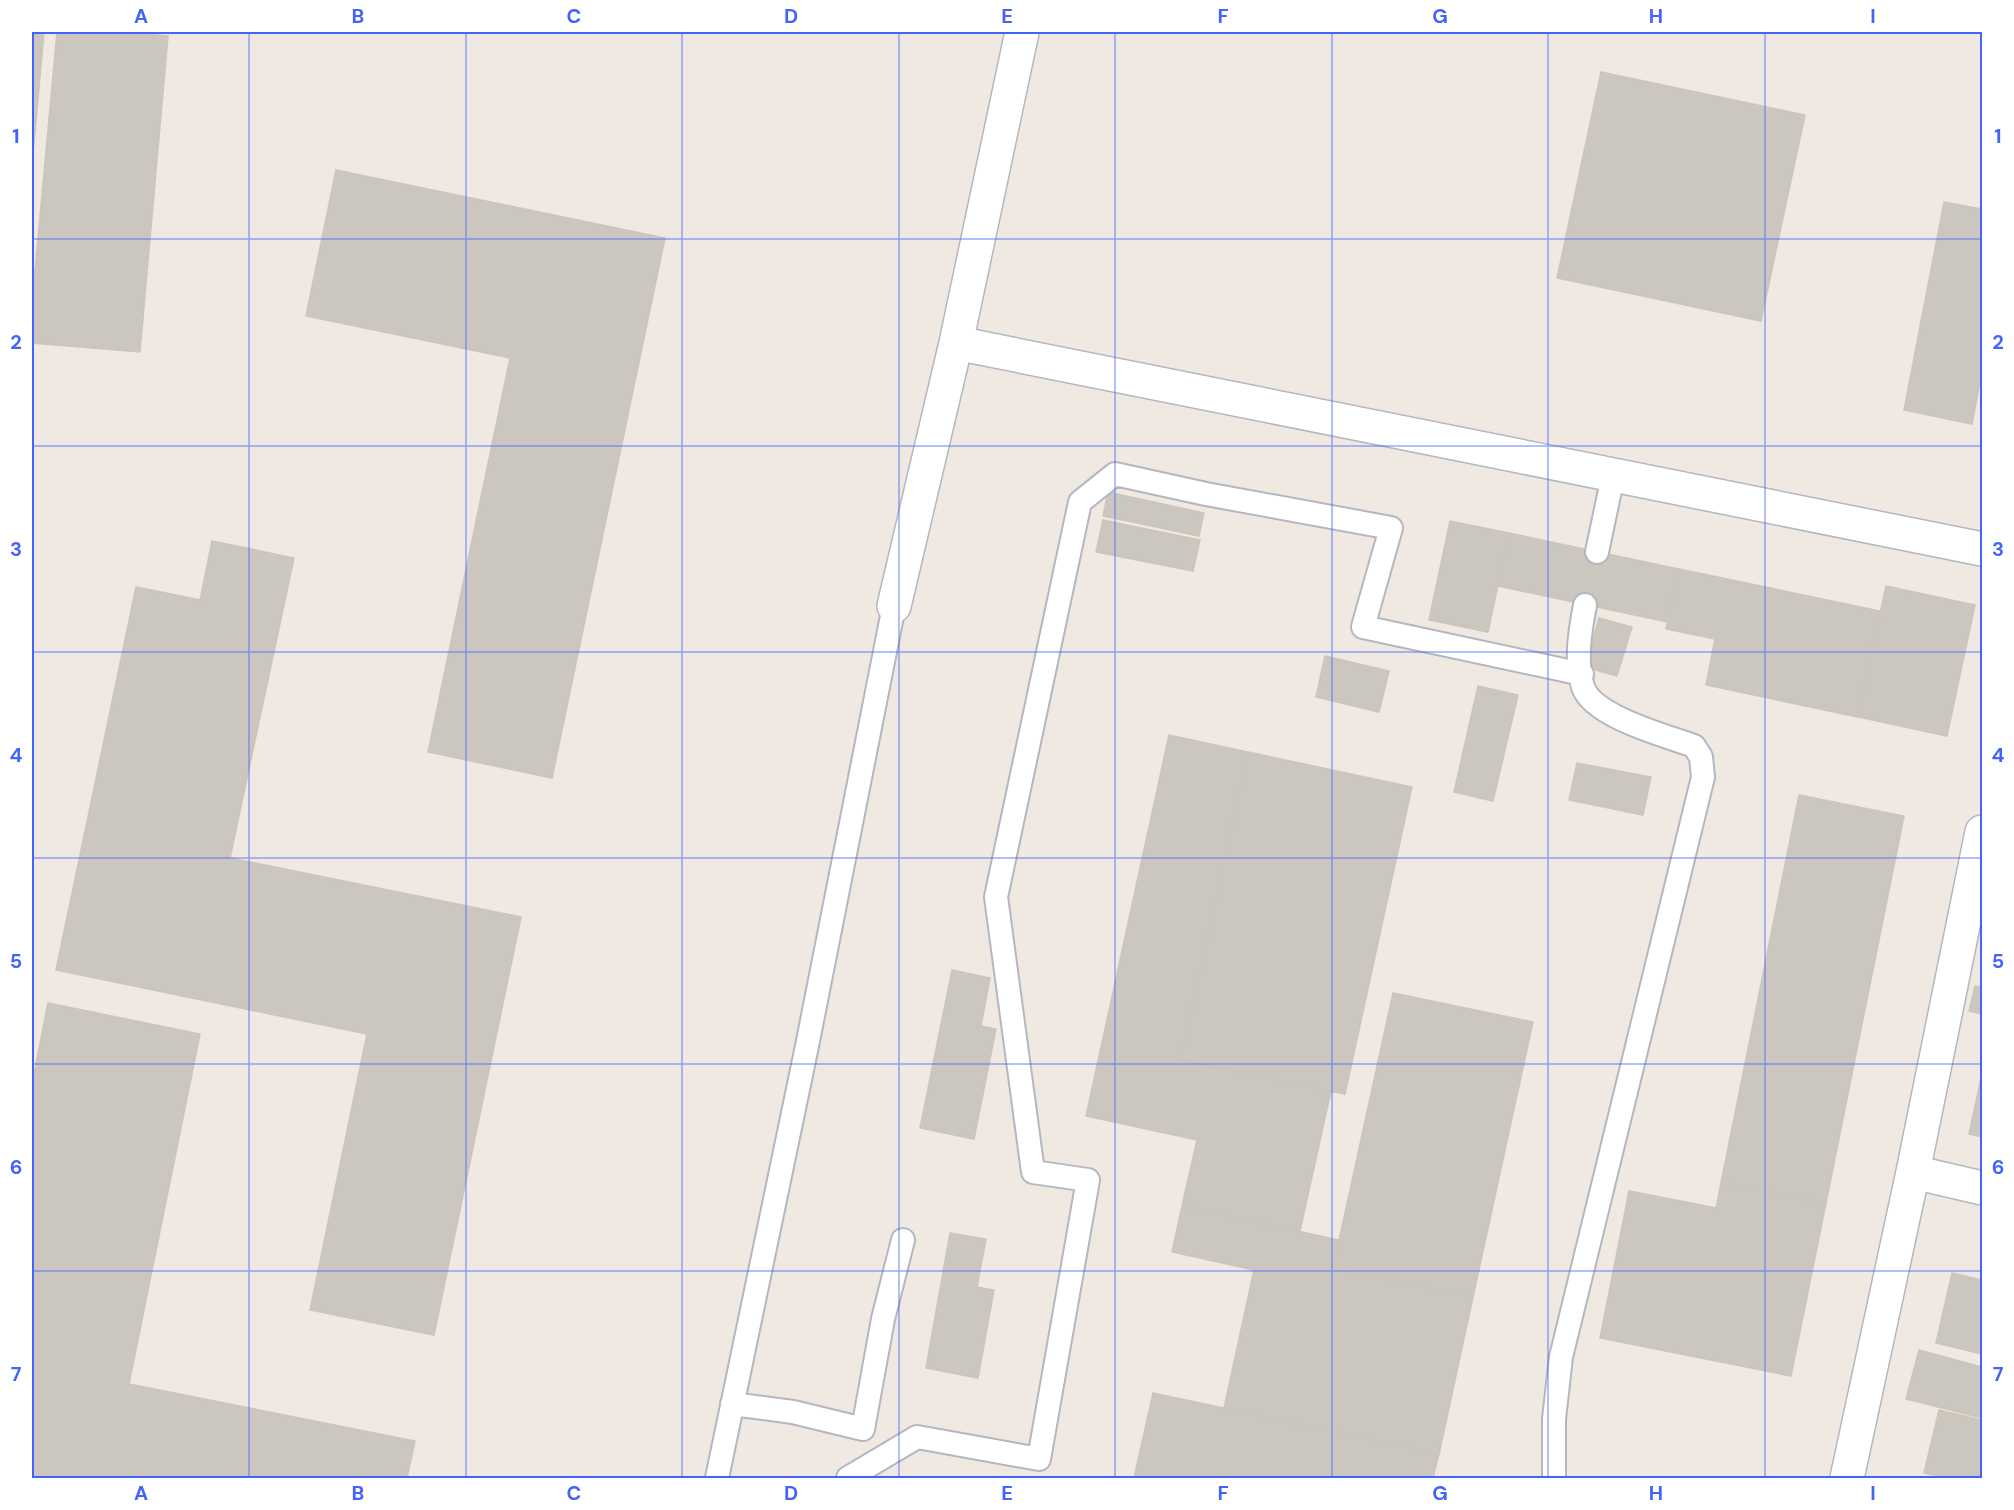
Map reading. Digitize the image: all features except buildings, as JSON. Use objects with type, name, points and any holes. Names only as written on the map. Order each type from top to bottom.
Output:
[{"type":"street","points":[[894,606],[956,343],[1022,32]]},
{"type":"street","points":[[956,343],[1983,549]]},
{"type":"street","points":[[1847,1479],[1983,832]]},
{"type":"street","points":[[1913,1172],[1983,1188]]},
{"type":"lane","points":[[848,1479],[917,1437],[1039,1459],[1088,1180],[1034,1172],[996,897],[1080,502],[1115,474],[1206,494],[1391,528],[1363,627],[1582,674]]},
{"type":"lane","points":[[1597,552],[1613,476]]},
{"type":"lane","points":[[1554,1479],[1554,1419],[1561,1358],[1703,777],[1701,757],[1694,746],[1617,718],[1593,702],[1584,688],[1579,656],[1585,605]]},
{"type":"lane","points":[[717,1479],[807,1046],[894,606]]},
{"type":"lane","points":[[732,1404],[793,1412],[863,1429],[883,1319],[903,1240]]}]
